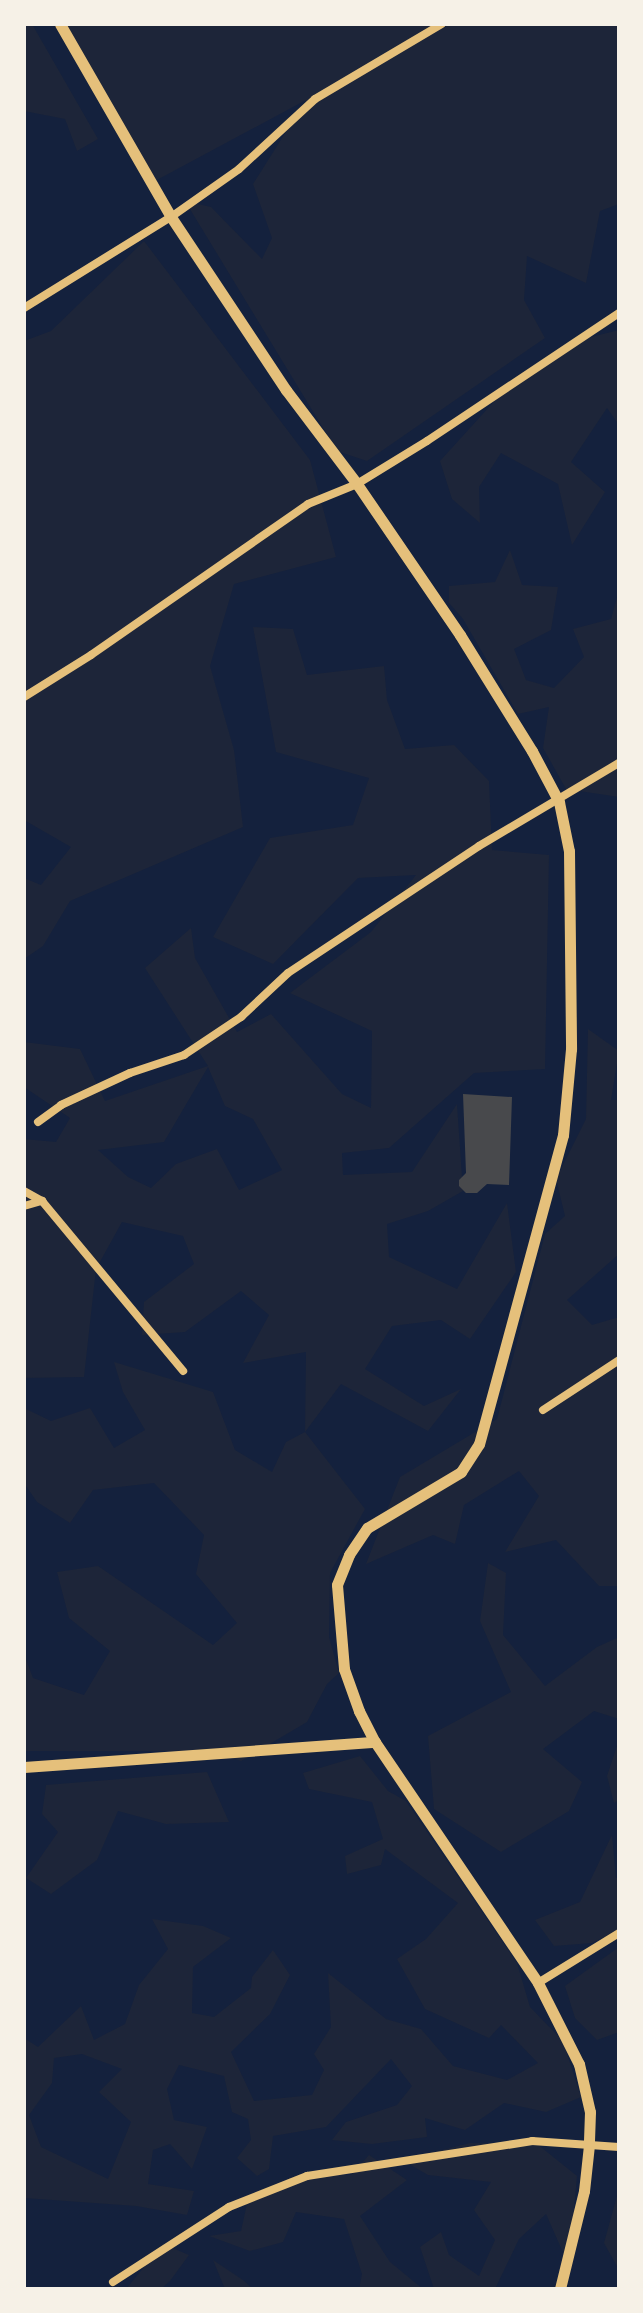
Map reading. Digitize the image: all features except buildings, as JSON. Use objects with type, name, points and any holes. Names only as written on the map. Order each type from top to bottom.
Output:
[{"type":"street","points":[[60,24],[171,217],[286,390],[357,484],[460,635],[532,751],[559,802],[569,851],[571,1049],[563,1135],[479,1444],[461,1472],[367,1528],[349,1555],[337,1585],[349,1689],[375,1742],[538,1983],[579,2064],[590,2112],[589,2145],[584,2191],[560,2289]]},
{"type":"street","points":[[24,308],[171,217],[239,169],[315,99],[442,24]]},
{"type":"street","points":[[24,697],[91,655],[308,504],[357,484],[619,313]]},
{"type":"street","points":[[38,1122],[61,1105],[116,1079],[184,1055],[241,1017],[288,973],[479,846],[559,802],[619,763]]},
{"type":"street","points":[[24,1191],[42,1201],[183,1371]]},
{"type":"street","points":[[24,1206],[42,1201]]},
{"type":"street","points":[[543,1410],[619,1360]]},
{"type":"street","points":[[24,1767],[375,1742]]},
{"type":"street","points":[[538,1983],[619,1933]]},
{"type":"street","points":[[113,2282],[229,2207],[307,2176],[532,2141],[619,2147]]},
{"type":"shaded area","points":[[24,24],[32,24],[98,139],[77,151],[65,119],[24,111]]},
{"type":"shaded area","points":[[61,24],[619,24],[619,204],[600,211],[586,283],[527,256],[524,300],[545,338],[367,461],[337,451],[185,201],[211,207],[262,259],[272,238],[253,184],[306,100],[155,181]]},
{"type":"shaded area","points":[[144,241],[310,460],[336,557],[234,584],[210,666],[234,750],[243,827],[70,901],[43,946],[24,959],[24,878],[41,885],[71,847],[24,820],[24,341],[51,331]]},
{"type":"shaded area","points":[[619,330],[619,425],[607,408],[571,462],[605,492],[572,545],[558,484],[501,453],[479,487],[480,523],[452,499],[440,461],[500,395],[587,338]]},
{"type":"shaded area","points":[[510,550],[522,585],[558,587],[551,630],[514,649],[526,680],[554,688],[584,657],[573,629],[611,619],[619,590],[619,797],[566,789],[543,748],[549,707],[518,714],[463,619],[449,603],[449,586],[495,582]]},
{"type":"shaded area","points":[[253,627],[293,629],[307,675],[384,666],[387,700],[405,749],[454,745],[489,781],[492,850],[549,855],[545,1069],[474,1073],[389,1148],[342,1153],[343,1175],[412,1172],[457,1104],[463,1191],[428,1211],[387,1224],[389,1257],[457,1289],[507,1203],[516,1272],[470,1339],[441,1320],[392,1326],[365,1369],[424,1406],[461,1389],[428,1431],[341,1384],[305,1432],[306,1352],[243,1363],[269,1315],[241,1291],[185,1332],[142,1335],[144,1302],[194,1264],[183,1236],[122,1222],[96,1269],[84,1377],[24,1378],[24,1139],[56,1142],[70,1118],[24,1087],[24,1042],[80,1049],[105,1101],[208,1066],[145,968],[191,928],[195,958],[237,1032],[271,1014],[342,1094],[371,1108],[372,1031],[290,993],[371,932],[416,875],[358,878],[273,964],[213,937],[270,838],[353,825],[369,778],[276,752]],"holes":[[[208,1067],[225,1106],[253,1119],[282,1170],[239,1190],[217,1149],[176,1164],[151,1188],[128,1177],[98,1150],[164,1142]]]},
{"type":"shaded area","points":[[588,1029],[619,1051],[611,1100],[619,1100],[619,1254],[567,1300],[592,1325],[619,1317],[619,1586],[599,1586],[556,1540],[505,1552],[539,1496],[519,1471],[464,1505],[455,1544],[433,1535],[366,1564],[400,1477],[497,1419],[545,1234],[565,1216],[556,1179],[586,1119]]},
{"type":"shaded area","points":[[114,1362],[213,1392],[235,1450],[272,1472],[286,1442],[305,1432],[365,1509],[330,1573],[329,1637],[339,1673],[327,1684],[307,1722],[241,1761],[210,1751],[24,1751],[24,1654],[33,1678],[84,1695],[110,1651],[69,1618],[57,1572],[98,1566],[213,1645],[237,1623],[196,1574],[204,1535],[154,1483],[93,1490],[70,1523],[37,1502],[24,1483],[24,1408],[51,1421],[90,1408],[114,1448],[145,1430],[123,1392]]},
{"type":"shaded area","points":[[488,1563],[506,1573],[503,1635],[545,1686],[597,1647],[619,1637],[619,1719],[594,1711],[543,1749],[582,1782],[569,1811],[501,1852],[434,1809],[428,1736],[511,1692],[480,1621]]},
{"type":"shaded area","points":[[619,1740],[619,1800],[614,1803],[607,1776]]},
{"type":"shaded area","points":[[360,1756],[388,1791],[406,1801],[517,1963],[530,2007],[563,2041],[581,2097],[546,2112],[504,2103],[465,2130],[425,2118],[427,2137],[372,2144],[332,2140],[346,2122],[397,2105],[412,2086],[391,2059],[326,2127],[273,2136],[269,2169],[257,2176],[237,2158],[251,2140],[248,2119],[232,2112],[224,2076],[179,2065],[167,2089],[174,2120],[207,2127],[192,2169],[170,2144],[153,2150],[148,2184],[194,2191],[187,2215],[136,2206],[24,2198],[24,2038],[38,2047],[81,2006],[94,2040],[125,2024],[139,1985],[168,1949],[152,1919],[203,1926],[231,1938],[193,1967],[192,2013],[214,2017],[251,1988],[252,1977],[273,1950],[290,1975],[270,2014],[231,2052],[254,2101],[312,2095],[324,2070],[314,2054],[331,2027],[328,1973],[386,2019],[421,2029],[453,2066],[507,2080],[538,2063],[501,2025],[489,2038],[425,2009],[397,1959],[426,1939],[458,1903],[385,1849],[381,1865],[347,1874],[345,1856],[383,1839],[372,1802],[309,1789],[303,1773]],"holes":[[[82,2054],[122,2069],[99,2092],[131,2122],[108,2179],[41,2147],[29,2115],[52,2083],[54,2058]]]},
{"type":"shaded area","points":[[207,1772],[229,1822],[166,1824],[118,1811],[97,1860],[51,1894],[26,1878],[58,1832],[42,1814],[46,1785]]},
{"type":"shaded area","points":[[612,1835],[616,1878],[619,1878],[619,1930],[592,1943],[554,1946],[535,1920],[580,1902]]},
{"type":"shaded area","points":[[619,1947],[619,2032],[597,2040],[575,2018],[565,1986]]},
{"type":"shaded area","points":[[470,2143],[537,2144],[577,2176],[572,2232],[565,2257],[546,2214],[519,2239],[495,2289],[434,2289],[420,2247],[441,2232],[449,2255],[479,2276],[495,2240],[474,2210],[491,2182],[428,2175],[402,2160]]},
{"type":"shaded area","points":[[369,2155],[407,2180],[360,2216],[390,2262],[423,2289],[359,2289],[362,2274],[344,2219],[296,2212],[283,2242],[250,2251],[209,2236],[241,2231],[248,2199],[303,2175],[351,2175]]},
{"type":"shaded area","points":[[619,2196],[619,2270],[604,2243]]},
{"type":"shaded area","points":[[163,2244],[189,2255],[170,2281],[161,2289],[126,2289]]},
{"type":"shaded area","points":[[213,2260],[243,2280],[253,2289],[225,2289]]}]
